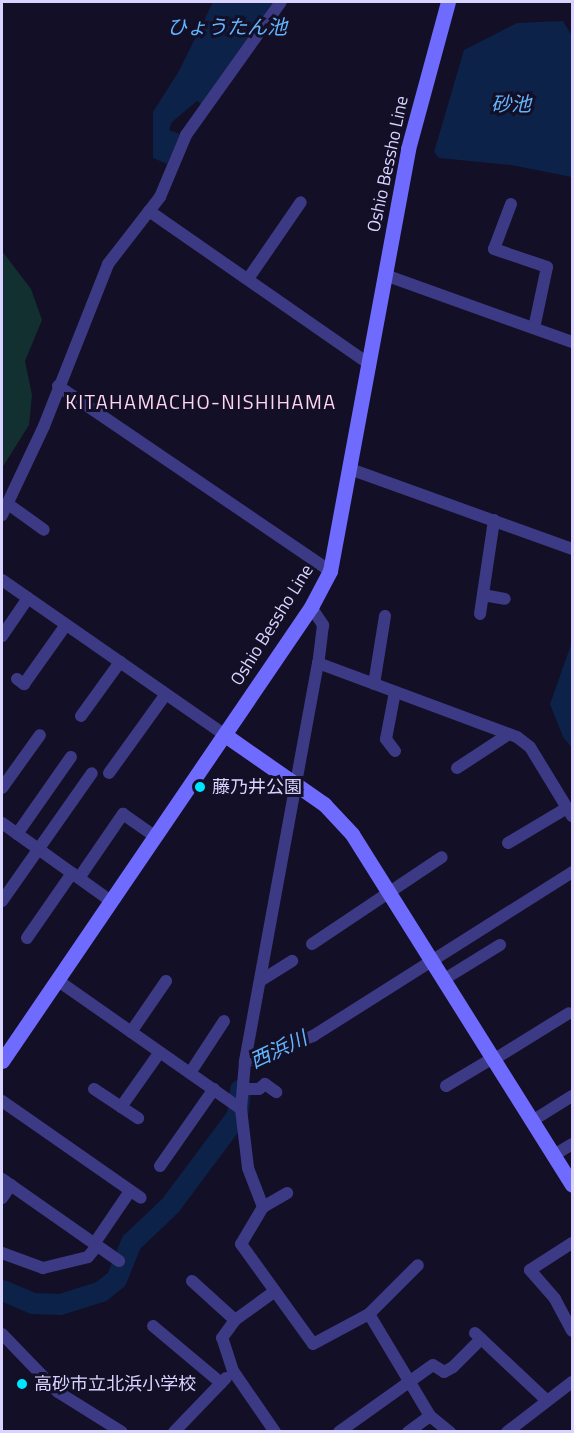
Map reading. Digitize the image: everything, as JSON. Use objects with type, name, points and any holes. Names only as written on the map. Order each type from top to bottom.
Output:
[{"type":"main road","name":"Oshio Bessho Line","points":[[2,1060],[311,607],[330,571],[408,149],[448,2]]},
{"type":"main road","points":[[225,735],[295,782],[345,826],[573,1185]]},
{"type":"street","points":[[45,530],[5,509],[108,264],[164,188],[186,135],[281,2]]},
{"type":"street","points":[[248,279],[301,202]]},
{"type":"street","points":[[511,204],[494,249],[547,267],[534,328]]},
{"type":"street","points":[[149,211],[368,363]]},
{"type":"street","points":[[385,275],[573,342]]},
{"type":"street","points":[[58,386],[330,571]]},
{"type":"street","points":[[350,469],[573,549]]},
{"type":"street","points":[[480,615],[480,592],[494,520]]},
{"type":"street","points":[[2,580],[225,735]]},
{"type":"street","points":[[480,592],[505,599]]},
{"type":"street","points":[[2,636],[28,598]]},
{"type":"street","points":[[263,1207],[248,1168],[241,1109],[245,1062],[318,663],[323,625],[311,607]]},
{"type":"street","points":[[374,684],[385,616]]},
{"type":"street","points":[[17,679],[24,684],[66,625]]},
{"type":"street","points":[[81,716],[120,662]]},
{"type":"street","points":[[318,663],[509,734],[530,747],[570,812],[508,843]]},
{"type":"street","points":[[395,692],[386,739],[395,751]]},
{"type":"street","points":[[109,773],[166,694]]},
{"type":"street","points":[[457,768],[509,734]]},
{"type":"street","points":[[2,788],[40,735]]},
{"type":"street","points":[[17,834],[71,757]]},
{"type":"street","points":[[2,902],[92,773]]},
{"type":"street","points":[[27,938],[43,925],[75,876],[123,814],[155,836]]},
{"type":"street","points":[[2,823],[111,901]]},
{"type":"street","points":[[312,944],[442,857]]},
{"type":"street","points":[[245,1062],[313,1035],[573,872]]},
{"type":"street","points":[[443,980],[500,945]]},
{"type":"street","points":[[260,981],[292,961]]},
{"type":"street","points":[[57,980],[241,1109]]},
{"type":"street","points":[[131,1032],[166,981]]},
{"type":"street","points":[[446,1086],[569,1012]]},
{"type":"street","points":[[190,1072],[224,1021]]},
{"type":"street","points":[[121,1107],[160,1052]]},
{"type":"street","points":[[243,1089],[259,1089],[265,1084],[276,1092]]},
{"type":"street","points":[[94,1089],[138,1118]]},
{"type":"street","points":[[160,1166],[214,1089]]},
{"type":"street","points":[[532,1121],[573,1096]]},
{"type":"street","points":[[2,1101],[141,1198]]},
{"type":"street","points":[[554,1155],[573,1144]]},
{"type":"street","points":[[2,1198],[6,1182],[119,1261]]},
{"type":"street","points":[[2,1253],[43,1268],[88,1257],[130,1191]]},
{"type":"street","points":[[287,1193],[263,1207],[241,1244],[313,1344],[369,1314],[418,1265]]},
{"type":"street","points":[[572,1329],[555,1299],[530,1270],[573,1243]]},
{"type":"street","points":[[192,1281],[235,1320]]},
{"type":"street","points":[[275,1291],[235,1320],[222,1338],[233,1371],[275,1431]]},
{"type":"street","points":[[369,1314],[412,1381],[430,1416],[450,1431]]},
{"type":"street","points":[[153,1326],[221,1383]]},
{"type":"street","points":[[2,1334],[58,1392],[122,1431]]},
{"type":"street","points":[[339,1431],[433,1365],[447,1371],[478,1336],[546,1400]]},
{"type":"street","points":[[174,1431],[233,1371]]},
{"type":"street","points":[[507,1431],[573,1382]]},
{"type":"street","points":[[408,1431],[430,1416]]},
{"type":"green space","points":[[2,251],[31,289],[42,320],[25,361],[32,395],[29,425],[2,468]]},
{"type":"water","name":"ひょうたん池","points":[[213,2],[274,2],[203,105],[197,101],[172,122],[169,130],[180,134],[167,164],[153,158],[153,112],[179,71]]},
{"type":"water","name":"砂池","points":[[563,21],[572,36],[572,177],[511,165],[439,158],[434,152],[464,50],[517,23]]},
{"type":"water","points":[[572,642],[572,748],[563,737],[550,704]]},
{"type":"waterway","name":"西浜川","points":[[2,1290],[33,1303],[60,1304],[101,1291],[116,1279],[131,1242],[170,1205],[237,1115],[240,1089]]},
{"type":"place","name":"藤乃井公園","points":[[200,787]]},
{"type":"place","name":"高砂市立北浜小学校","points":[[22,1384]]},
{"type":"district","name":"KITAHAMACHO-NISHIHAMA","points":[[201,401]]}]
